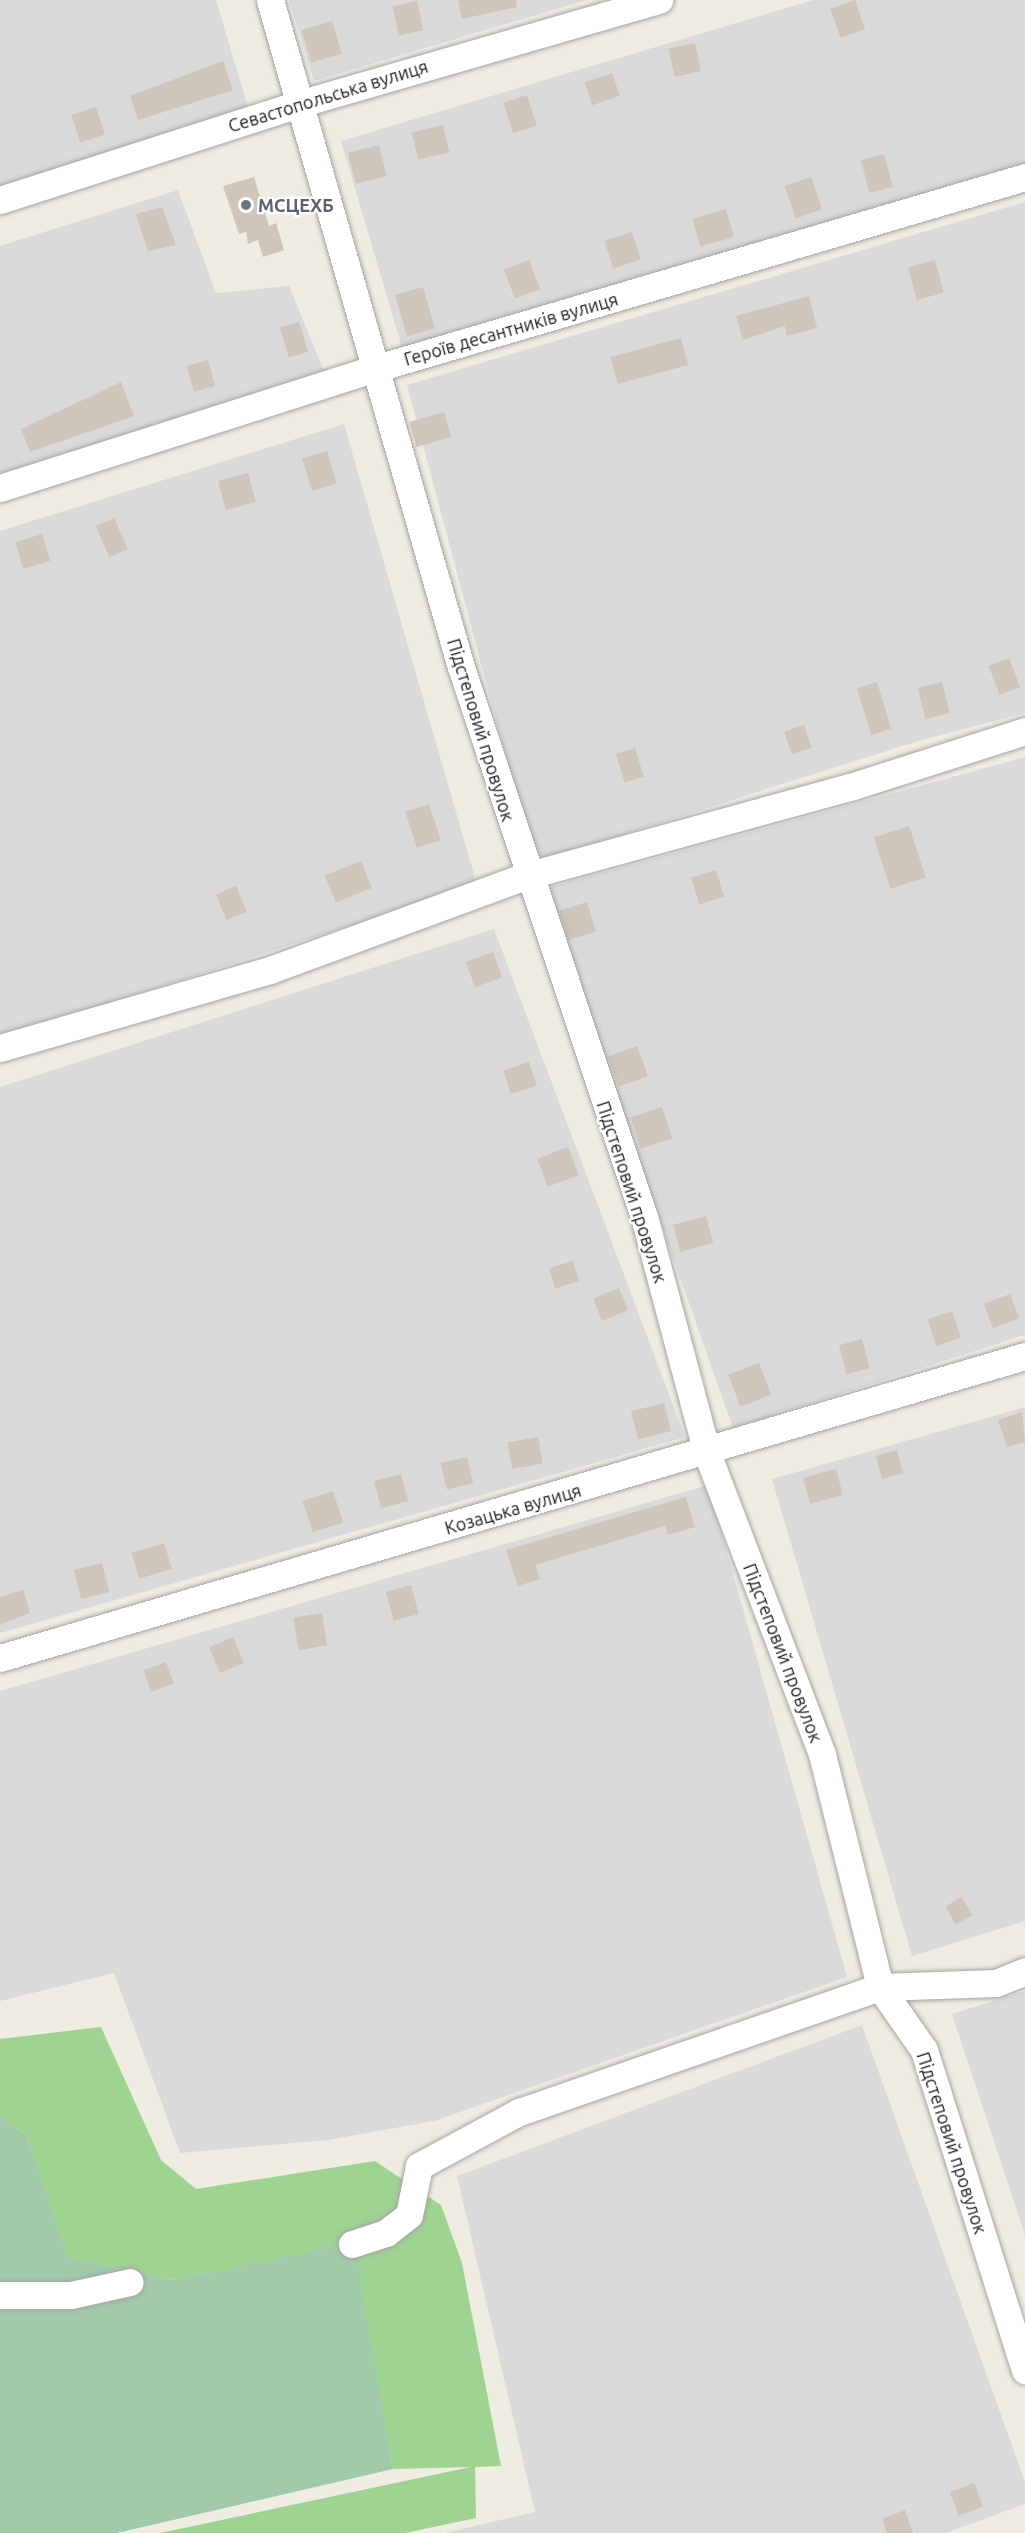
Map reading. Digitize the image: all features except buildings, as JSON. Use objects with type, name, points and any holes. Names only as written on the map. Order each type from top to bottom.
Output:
[{"type":"street","name":"Підстеповий провулок","points":[[270,0],[302,103],[459,664],[526,876],[645,1220],[707,1452],[822,1754],[880,1987],[924,2050],[1025,2370]]},
{"type":"street","name":"Севастопольська вулиця","points":[[0,201],[302,103],[659,0]]},
{"type":"street","name":"Героїв десантників вулиця","points":[[0,488],[377,368],[1025,177]]},
{"type":"street","points":[[0,1048],[270,970],[526,876],[850,787],[1025,731]]},
{"type":"street","name":"Козацька вулиця","points":[[0,1658],[707,1452],[1025,1356]]},
{"type":"street","points":[[352,2244],[386,2233],[409,2216],[419,2166],[519,2112],[880,1987],[996,1983],[1025,1971]]},
{"type":"street","points":[[0,2295],[82,2294],[130,2282]]},
{"type":"shaded area","points":[[0,0],[216,0],[248,107],[0,187]]},
{"type":"shaded area","points":[[289,0],[587,0],[314,81]]},
{"type":"shaded area","points":[[813,0],[1025,0],[1025,166],[406,361],[341,141]]},
{"type":"shaded area","points":[[178,190],[216,293],[289,286],[324,371],[0,481],[0,246]]},
{"type":"shaded area","points":[[1025,202],[1025,713],[915,742],[534,863],[407,385]]},
{"type":"shaded area","points":[[344,424],[477,885],[0,1038],[0,531]]},
{"type":"shaded area","points":[[1025,757],[1025,1335],[733,1428],[543,889]]},
{"type":"shaded area","points":[[494,929],[685,1437],[0,1633],[0,1087]]},
{"type":"shaded area","points":[[1025,1407],[1025,1921],[912,1956],[772,1479]]},
{"type":"shaded area","points":[[708,1485],[847,1977],[434,2121],[328,2140],[180,2153],[114,1973],[0,2001],[0,1691]]},
{"type":"shaded area","points":[[1025,1991],[1025,2235],[952,2014]]},
{"type":"shaded area","points":[[862,2025],[1025,2482],[1025,2504],[946,2533],[445,2533],[535,2512],[457,2176]]},
{"type":"green space","points":[[101,2027],[161,2160],[196,2189],[375,2161],[441,2205],[462,2263],[501,2466],[475,2467],[476,2518],[405,2533],[160,2533],[471,2467],[393,2469],[352,2245],[173,2280],[67,2258],[27,2135],[0,2116],[0,2039]]},
{"type":"green space","points":[[0,2116],[27,2135],[68,2258],[173,2280],[354,2243],[393,2469],[117,2533],[0,2533]]},
{"type":"place","name":"МСЦЕХБ","points":[[246,205]]}]
